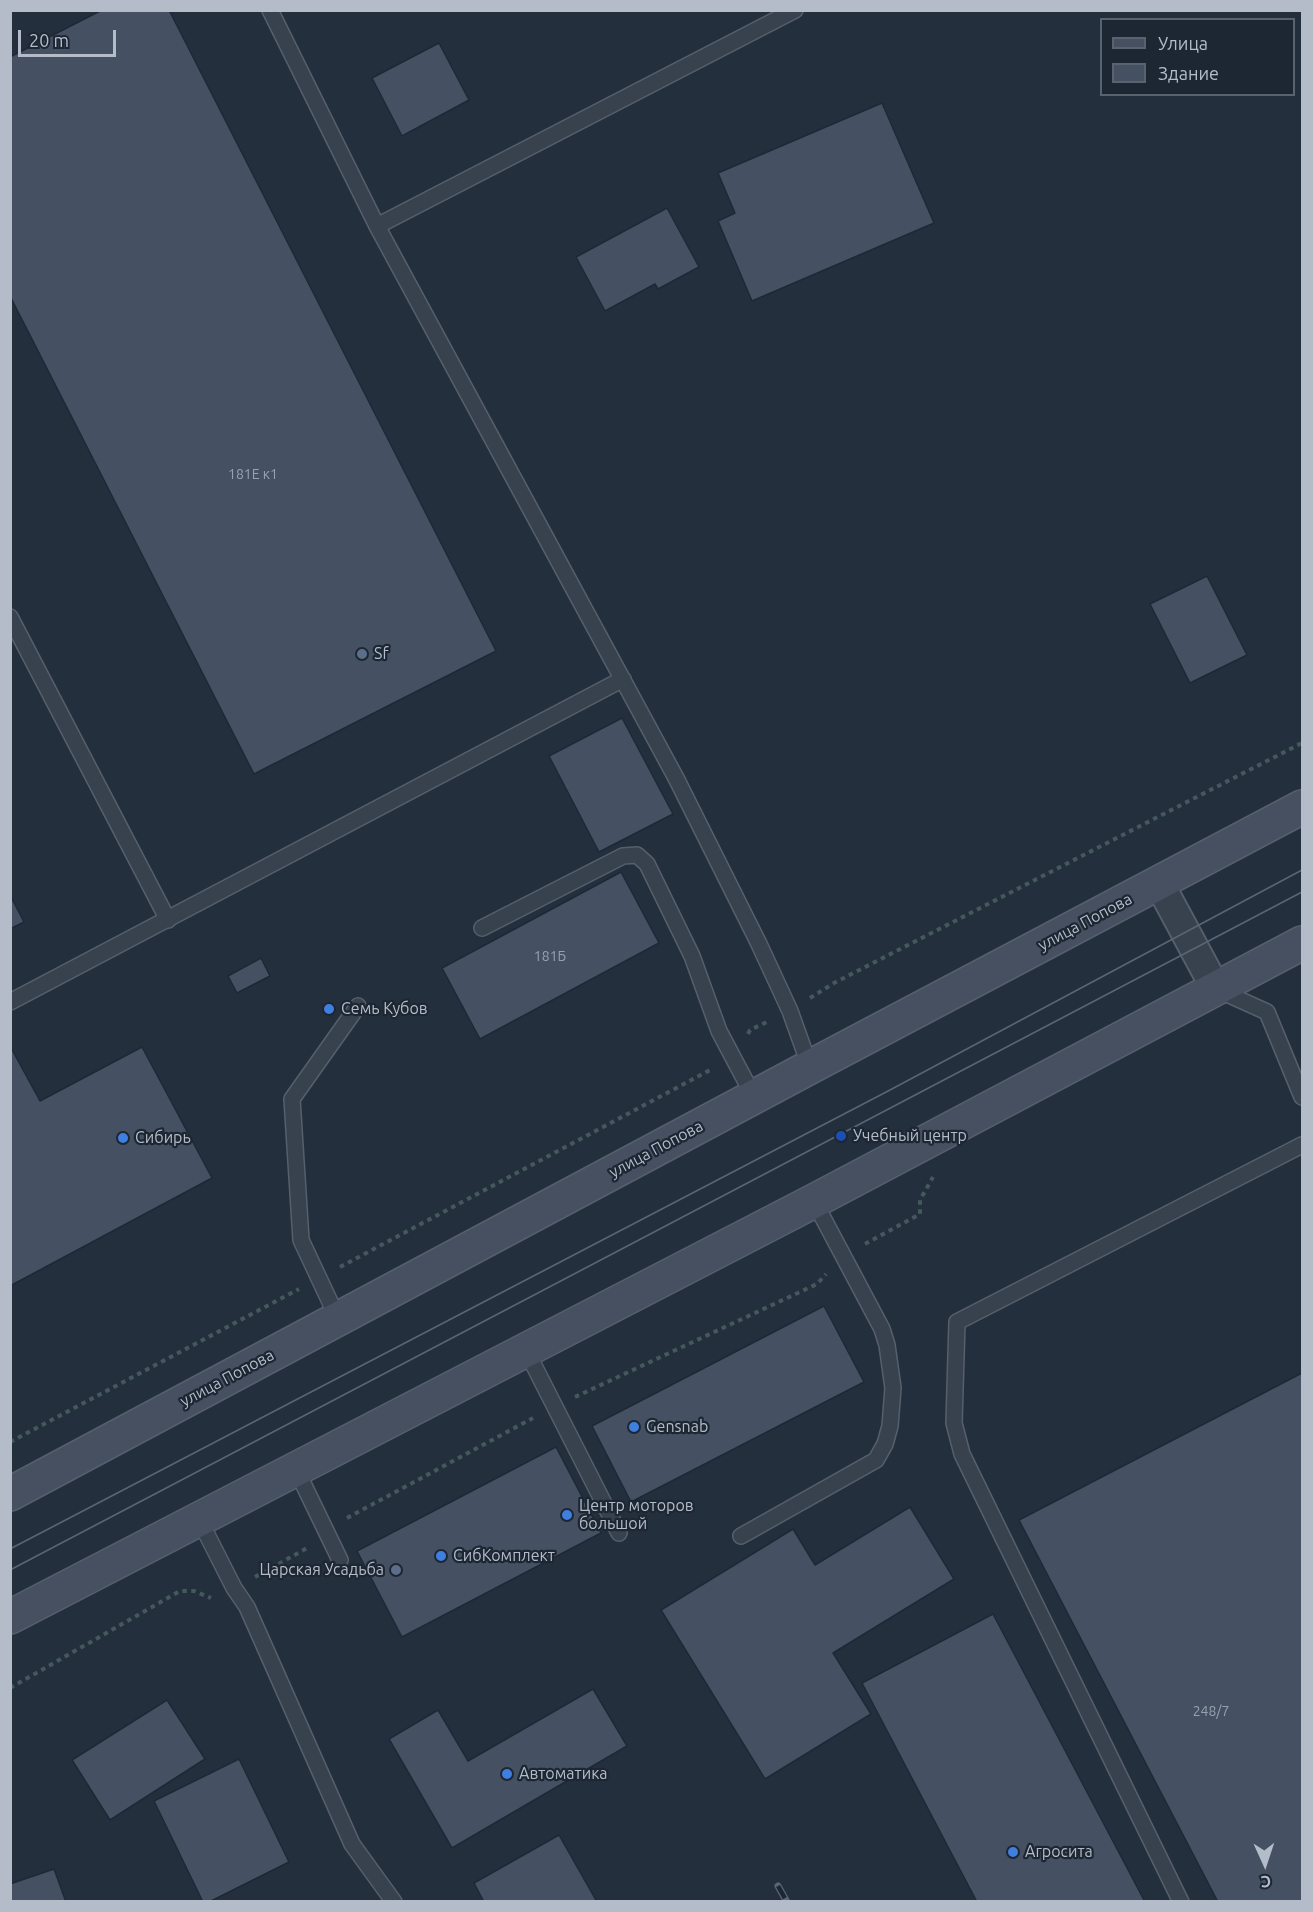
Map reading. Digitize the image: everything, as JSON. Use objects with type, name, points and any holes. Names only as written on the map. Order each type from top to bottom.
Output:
[{"type":"main road","name":"улица Попова","points":[[10,1494],[1302,807]]},
{"type":"main road","points":[[10,1617],[814,1201],[1302,943]]},
{"type":"street","points":[[1159,883],[1216,989]]},
{"type":"lane","points":[[270,10],[377,226],[676,778],[759,944],[790,1011],[810,1067]]},
{"type":"lane","points":[[377,226],[795,10]]},
{"type":"lane","points":[[10,617],[168,920]]},
{"type":"lane","points":[[10,1002],[622,679]]},
{"type":"lane","points":[[483,928],[623,856],[637,855],[646,864],[692,956],[719,1031],[754,1097]]},
{"type":"lane","points":[[1216,989],[1267,1012],[1302,1097]]},
{"type":"lane","points":[[338,1319],[301,1240],[292,1099],[358,1006]]},
{"type":"lane","points":[[1181,1902],[962,1454],[954,1423],[957,1322],[1302,1145]]},
{"type":"lane","points":[[741,1536],[876,1460],[885,1444],[890,1426],[893,1388],[888,1345],[882,1329],[814,1201]]},
{"type":"lane","points":[[525,1350],[619,1533]]},
{"type":"lane","points":[[296,1469],[340,1560]]},
{"type":"lane","points":[[199,1519],[234,1588],[247,1607],[352,1844],[394,1902]]},
{"type":"path","points":[[10,1442],[733,1058],[750,1030],[790,1011],[834,983],[1302,742]]},
{"type":"path","points":[[10,1688],[180,1591],[194,1591],[210,1598],[234,1588],[329,1537],[339,1522],[553,1407],[817,1284],[843,1256],[920,1214],[920,1200],[934,1175]]},
{"type":"building","points":[[102,10],[169,10],[496,651],[254,774],[10,296],[10,57]]},
{"type":"building","points":[[439,43],[469,100],[402,136],[372,78]]},
{"type":"building","points":[[882,103],[934,223],[752,301],[718,221],[735,213],[718,173]]},
{"type":"building","points":[[667,208],[699,267],[658,289],[655,284],[605,311],[576,257]]},
{"type":"building","points":[[1207,576],[1247,655],[1190,683],[1150,604]]},
{"type":"building","points":[[622,718],[673,814],[599,852],[549,756]]},
{"type":"building","points":[[621,872],[659,943],[480,1039],[442,968]]},
{"type":"building","points":[[10,895],[24,922],[10,929]]},
{"type":"building","points":[[261,958],[270,976],[237,993],[228,976]]},
{"type":"building","points":[[10,1046],[40,1101],[142,1047],[212,1178],[10,1286]]},
{"type":"building","points":[[824,1306],[864,1382],[631,1502],[592,1426]]},
{"type":"building","points":[[1302,1373],[1302,1902],[1218,1902],[1019,1520]]},
{"type":"building","points":[[556,1447],[601,1533],[402,1637],[357,1551]]},
{"type":"building","points":[[910,1507],[954,1579],[833,1653],[871,1714],[765,1779],[661,1610],[793,1529],[815,1565]]},
{"type":"building","points":[[993,1614],[1145,1902],[977,1902],[862,1683]]},
{"type":"building","points":[[593,1689],[627,1746],[452,1848],[389,1739],[438,1710],[468,1761]]},
{"type":"building","points":[[167,1700],[205,1759],[110,1820],[72,1760]]},
{"type":"building","points":[[239,1759],[289,1862],[209,1902],[203,1902],[154,1801]]},
{"type":"building","points":[[559,1835],[597,1902],[484,1902],[474,1883]]},
{"type":"building","points":[[54,1869],[66,1902],[10,1902],[10,1884]]},
{"type":"tram line","points":[[10,1549],[890,1090],[1302,870]]},
{"type":"tram line","points":[[10,1570],[1302,892]]},
{"type":"railway","points":[[778,1886],[787,1902]]},
{"type":"place","name":"Sf","points":[[362,654]]},
{"type":"place","name":"Семь Кубов","points":[[329,1009]]},
{"type":"place","name":"Учебный центр","points":[[841,1136]]},
{"type":"place","name":"Сибирь","points":[[123,1138]]},
{"type":"place","name":"Gensnab","points":[[634,1427]]},
{"type":"place","name":"Центр моторов большой","points":[[567,1515]]},
{"type":"place","name":"СибКомплект","points":[[441,1556]]},
{"type":"place","name":"Царская Усадьба","points":[[396,1570]]},
{"type":"place","name":"Автоматика","points":[[507,1774]]},
{"type":"place","name":"Агросита","points":[[1013,1852]]}]
